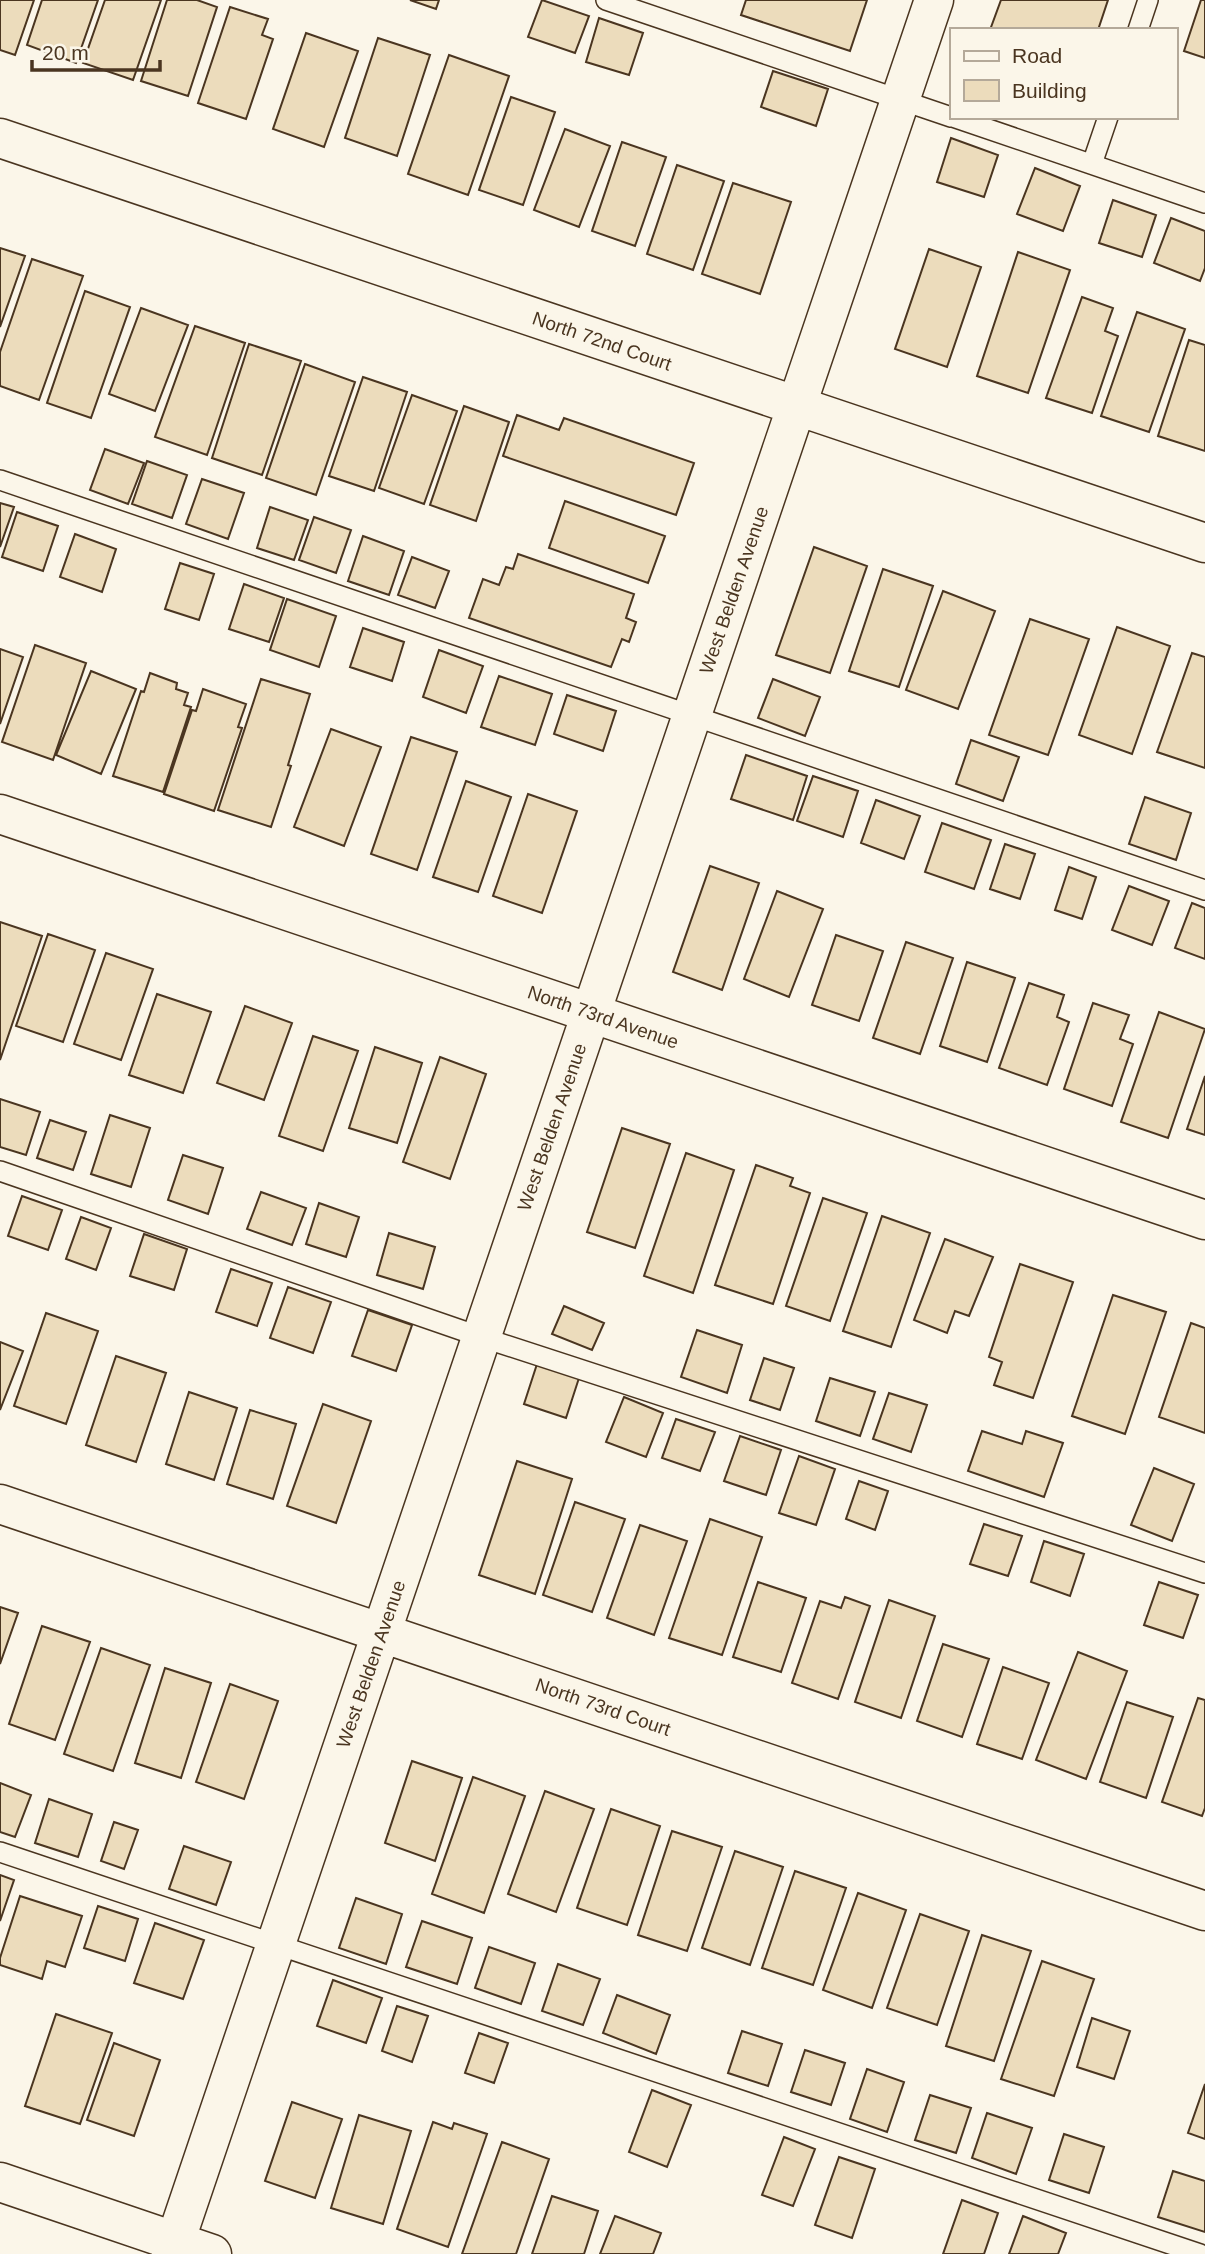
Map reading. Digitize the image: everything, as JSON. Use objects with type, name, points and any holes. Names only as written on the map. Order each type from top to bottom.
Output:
[{"type":"street","name":"West Belden Avenue","points":[[173,2248],[934,0]]},
{"type":"street","name":"North 72nd Court","points":[[0,138],[1205,543]]},
{"type":"street","name":"North 73rd Avenue","points":[[0,814],[1205,1220]]},
{"type":"street","name":"North 73rd Court","points":[[0,1504],[1205,1911]]},
{"type":"street","points":[[0,2182],[173,2248],[212,2254]]},
{"type":"lane","points":[[606,0],[950,116]]},
{"type":"lane","points":[[1139,28],[1148,0]]},
{"type":"lane","points":[[958,119],[1205,203]]},
{"type":"lane","points":[[1092,164],[1107,119]]},
{"type":"lane","points":[[0,480],[1205,890]]},
{"type":"lane","points":[[0,1171],[481,1337],[1205,1573]]},
{"type":"lane","points":[[0,1852],[1200,2254]]},
{"type":"building","points":[[0,0],[34,0],[15,55],[0,50]]},
{"type":"building","points":[[42,0],[98,0],[76,63],[27,45]]},
{"type":"building","points":[[105,0],[161,0],[133,80],[83,63]]},
{"type":"building","points":[[167,0],[197,0],[217,7],[188,96],[141,81]]},
{"type":"building","points":[[410,0],[439,0],[436,9]]},
{"type":"building","points":[[542,0],[589,16],[575,53],[528,37]]},
{"type":"building","points":[[746,0],[867,0],[850,51],[741,15]]},
{"type":"building","points":[[1001,0],[1108,0],[1099,28],[991,28]]},
{"type":"building","points":[[1201,0],[1205,0],[1205,58],[1184,51]]},
{"type":"building","points":[[230,7],[268,19],[262,35],[273,39],[246,119],[198,103]]},
{"type":"building","points":[[599,18],[643,33],[629,75],[586,62]]},
{"type":"building","points":[[306,33],[358,51],[324,147],[273,129]]},
{"type":"building","points":[[378,38],[430,55],[397,156],[345,138]]},
{"type":"building","points":[[449,55],[509,76],[468,195],[408,174]]},
{"type":"building","points":[[773,71],[828,89],[816,126],[761,107]]},
{"type":"building","points":[[511,97],[555,112],[523,205],[479,190]]},
{"type":"building","points":[[565,129],[610,146],[579,227],[534,210]]},
{"type":"building","points":[[951,138],[998,155],[984,197],[937,182]]},
{"type":"building","points":[[622,142],[666,157],[635,246],[592,231]]},
{"type":"building","points":[[677,165],[724,181],[693,270],[647,254]]},
{"type":"building","points":[[1035,168],[1080,186],[1063,231],[1017,214]]},
{"type":"building","points":[[733,183],[791,202],[760,294],[702,274]]},
{"type":"building","points":[[1113,200],[1156,215],[1142,257],[1099,243]]},
{"type":"building","points":[[1171,218],[1205,231],[1205,268],[1200,281],[1154,263]]},
{"type":"building","points":[[0,248],[25,256],[0,327]]},
{"type":"building","points":[[929,249],[981,267],[947,367],[895,349]]},
{"type":"building","points":[[1018,252],[1070,270],[1028,393],[977,376]]},
{"type":"building","points":[[32,259],[83,276],[39,400],[0,386],[0,352]]},
{"type":"building","points":[[85,291],[130,307],[91,418],[47,403]]},
{"type":"building","points":[[1082,297],[1113,308],[1105,331],[1118,336],[1092,413],[1046,398]]},
{"type":"building","points":[[141,308],[188,325],[155,411],[109,394]]},
{"type":"building","points":[[1137,312],[1185,329],[1149,432],[1101,416]]},
{"type":"building","points":[[195,326],[245,343],[207,455],[155,437]]},
{"type":"building","points":[[1189,340],[1205,345],[1205,451],[1158,436]]},
{"type":"building","points":[[249,344],[301,361],[262,475],[212,458]]},
{"type":"building","points":[[305,364],[355,382],[316,495],[266,478]]},
{"type":"building","points":[[363,377],[407,392],[374,491],[329,476]]},
{"type":"building","points":[[412,395],[457,411],[424,504],[379,488]]},
{"type":"building","points":[[464,406],[509,422],[476,521],[430,505]]},
{"type":"building","points":[[517,415],[559,430],[564,418],[694,463],[676,515],[503,456]]},
{"type":"building","points":[[105,449],[144,463],[128,504],[90,490]]},
{"type":"building","points":[[147,461],[187,475],[172,518],[132,504]]},
{"type":"building","points":[[202,479],[244,493],[228,539],[186,524]]},
{"type":"building","points":[[565,501],[665,536],[648,583],[549,548]]},
{"type":"building","points":[[0,503],[14,507],[0,547]]},
{"type":"building","points":[[270,507],[308,520],[294,560],[257,548]]},
{"type":"building","points":[[17,512],[58,526],[43,571],[2,557]]},
{"type":"building","points":[[314,517],[351,530],[336,573],[299,560]]},
{"type":"building","points":[[75,534],[116,549],[102,592],[60,577]]},
{"type":"building","points":[[363,536],[404,551],[389,595],[348,581]]},
{"type":"building","points":[[814,547],[867,566],[830,673],[776,655]]},
{"type":"building","points":[[518,554],[634,594],[626,618],[636,622],[629,642],[622,639],[611,667],[469,618],[483,579],[499,585],[506,567],[513,569]]},
{"type":"building","points":[[412,557],[449,571],[435,608],[398,595]]},
{"type":"building","points":[[180,563],[214,574],[199,620],[165,609]]},
{"type":"building","points":[[883,569],[933,586],[899,687],[849,671]]},
{"type":"building","points":[[244,584],[284,598],[269,642],[229,629]]},
{"type":"building","points":[[943,591],[995,611],[958,709],[906,690]]},
{"type":"building","points":[[287,599],[336,616],[319,667],[270,650]]},
{"type":"building","points":[[1030,619],[1089,639],[1048,755],[989,735]]},
{"type":"building","points":[[1117,627],[1170,646],[1132,754],[1079,735]]},
{"type":"building","points":[[363,628],[404,642],[392,681],[350,667]]},
{"type":"building","points":[[35,645],[86,663],[53,760],[2,742]]},
{"type":"building","points":[[0,649],[23,657],[0,724]]},
{"type":"building","points":[[439,650],[483,666],[466,713],[423,697]]},
{"type":"building","points":[[1192,653],[1205,657],[1205,768],[1157,752]]},
{"type":"building","points":[[91,671],[136,689],[101,774],[56,755]]},
{"type":"building","points":[[150,673],[177,683],[176,689],[188,693],[184,705],[191,707],[163,792],[113,776],[141,691],[144,692]]},
{"type":"building","points":[[499,676],[552,694],[535,745],[481,727]]},
{"type":"building","points":[[261,679],[310,694],[271,827],[218,810]]},
{"type":"building","points":[[773,679],[820,697],[805,736],[758,718]]},
{"type":"building","points":[[203,689],[246,704],[238,727],[242,728],[214,811],[164,794],[192,710],[196,711]]},
{"type":"building","points":[[567,695],[616,711],[603,751],[554,734]]},
{"type":"building","points":[[331,729],[381,747],[344,846],[294,827]]},
{"type":"building","points":[[411,737],[457,752],[417,870],[371,854]]},
{"type":"building","points":[[971,740],[1019,757],[1003,801],[956,784]]},
{"type":"building","points":[[746,755],[807,776],[793,820],[731,799]]},
{"type":"building","points":[[813,776],[858,791],[843,837],[797,821]]},
{"type":"building","points":[[466,781],[511,797],[478,892],[433,877]]},
{"type":"building","points":[[528,794],[577,811],[542,913],[493,896]]},
{"type":"building","points":[[1145,797],[1191,813],[1176,860],[1129,844]]},
{"type":"building","points":[[876,800],[920,816],[904,859],[861,843]]},
{"type":"building","points":[[942,823],[991,840],[974,889],[925,872]]},
{"type":"building","points":[[1005,844],[1035,854],[1020,899],[990,889]]},
{"type":"building","points":[[710,866],[759,883],[722,990],[673,972]]},
{"type":"building","points":[[1069,867],[1096,877],[1082,919],[1055,910]]},
{"type":"building","points":[[1129,886],[1169,901],[1152,945],[1112,930]]},
{"type":"building","points":[[777,891],[823,909],[789,997],[744,979]]},
{"type":"building","points":[[1192,903],[1205,908],[1205,959],[1175,948]]},
{"type":"building","points":[[0,922],[42,936],[0,1060]]},
{"type":"building","points":[[48,934],[95,950],[63,1042],[16,1026]]},
{"type":"building","points":[[836,935],[883,951],[859,1021],[812,1005]]},
{"type":"building","points":[[906,942],[953,958],[920,1054],[873,1038]]},
{"type":"building","points":[[106,953],[153,969],[121,1060],[74,1044]]},
{"type":"building","points":[[967,962],[1015,978],[987,1062],[940,1046]]},
{"type":"building","points":[[1029,983],[1064,995],[1057,1017],[1069,1022],[1047,1085],[999,1068]]},
{"type":"building","points":[[157,994],[211,1012],[183,1093],[129,1075]]},
{"type":"building","points":[[1093,1003],[1129,1015],[1120,1039],[1133,1044],[1112,1106],[1064,1089]]},
{"type":"building","points":[[245,1006],[292,1023],[264,1100],[217,1083]]},
{"type":"building","points":[[1159,1012],[1205,1029],[1168,1138],[1121,1122]]},
{"type":"building","points":[[313,1036],[358,1051],[323,1151],[279,1136]]},
{"type":"building","points":[[375,1047],[422,1063],[397,1143],[349,1128]]},
{"type":"building","points":[[440,1057],[486,1074],[450,1179],[403,1162]]},
{"type":"building","points":[[1205,1076],[1205,1135],[1187,1129]]},
{"type":"building","points":[[0,1099],[40,1112],[26,1155],[0,1147]]},
{"type":"building","points":[[110,1115],[150,1128],[131,1187],[91,1174]]},
{"type":"building","points":[[50,1120],[86,1132],[73,1170],[37,1158]]},
{"type":"building","points":[[622,1128],[670,1144],[635,1248],[587,1232]]},
{"type":"building","points":[[686,1153],[734,1170],[693,1293],[644,1276]]},
{"type":"building","points":[[183,1155],[223,1168],[208,1214],[168,1200]]},
{"type":"building","points":[[756,1165],[793,1178],[790,1186],[810,1193],[773,1304],[715,1285]]},
{"type":"building","points":[[261,1192],[306,1208],[292,1245],[247,1229]]},
{"type":"building","points":[[22,1196],[62,1210],[48,1250],[8,1236]]},
{"type":"building","points":[[823,1198],[867,1213],[830,1321],[786,1306]]},
{"type":"building","points":[[319,1203],[359,1217],[346,1257],[306,1244]]},
{"type":"building","points":[[882,1216],[930,1233],[891,1347],[843,1331]]},
{"type":"building","points":[[81,1217],[111,1228],[96,1270],[66,1259]]},
{"type":"building","points":[[389,1233],[435,1247],[423,1289],[377,1275]]},
{"type":"building","points":[[144,1234],[187,1249],[174,1290],[130,1276]]},
{"type":"building","points":[[945,1239],[993,1257],[969,1316],[955,1311],[947,1333],[914,1320]]},
{"type":"building","points":[[1020,1264],[1073,1282],[1033,1398],[994,1385],[1002,1362],[989,1357]]},
{"type":"building","points":[[231,1269],[272,1283],[257,1326],[216,1312]]},
{"type":"building","points":[[288,1287],[331,1302],[313,1353],[270,1338]]},
{"type":"building","points":[[1113,1295],[1166,1312],[1125,1434],[1072,1416]]},
{"type":"building","points":[[564,1306],[604,1323],[592,1350],[552,1334]]},
{"type":"building","points":[[368,1310],[412,1325],[396,1371],[352,1356]]},
{"type":"building","points":[[46,1313],[98,1331],[66,1424],[14,1406]]},
{"type":"building","points":[[1191,1323],[1205,1328],[1205,1433],[1159,1417]]},
{"type":"building","points":[[697,1330],[742,1345],[727,1393],[681,1377]]},
{"type":"building","points":[[0,1342],[23,1351],[0,1410]]},
{"type":"building","points":[[116,1356],[166,1373],[136,1462],[86,1445]]},
{"type":"building","points":[[764,1358],[794,1368],[780,1410],[750,1400]]},
{"type":"building","points":[[537,1364],[579,1378],[566,1418],[524,1404]]},
{"type":"building","points":[[830,1378],[875,1392],[860,1436],[816,1421]]},
{"type":"building","points":[[189,1392],[237,1408],[214,1480],[166,1464]]},
{"type":"building","points":[[889,1393],[927,1405],[911,1452],[873,1439]]},
{"type":"building","points":[[624,1397],[663,1413],[646,1457],[606,1442]]},
{"type":"building","points":[[323,1404],[371,1421],[336,1523],[287,1506]]},
{"type":"building","points":[[250,1410],[296,1424],[273,1499],[227,1484]]},
{"type":"building","points":[[676,1419],[715,1432],[700,1471],[662,1458]]},
{"type":"building","points":[[982,1431],[1022,1444],[1026,1431],[1063,1443],[1044,1497],[968,1471]]},
{"type":"building","points":[[740,1436],[781,1450],[766,1495],[724,1481]]},
{"type":"building","points":[[799,1456],[835,1469],[816,1525],[779,1513]]},
{"type":"building","points":[[517,1461],[572,1479],[535,1594],[479,1575]]},
{"type":"building","points":[[1154,1468],[1194,1484],[1172,1541],[1131,1525]]},
{"type":"building","points":[[859,1481],[888,1491],[875,1530],[846,1519]]},
{"type":"building","points":[[575,1502],[625,1519],[592,1612],[543,1595]]},
{"type":"building","points":[[710,1519],[762,1537],[722,1655],[669,1638]]},
{"type":"building","points":[[984,1524],[1022,1536],[1008,1576],[970,1564]]},
{"type":"building","points":[[640,1525],[687,1541],[654,1635],[607,1618]]},
{"type":"building","points":[[1044,1541],[1084,1554],[1070,1596],[1031,1582]]},
{"type":"building","points":[[758,1582],[806,1598],[781,1672],[733,1657]]},
{"type":"building","points":[[1159,1582],[1198,1595],[1183,1638],[1144,1625]]},
{"type":"building","points":[[845,1597],[870,1606],[838,1699],[792,1683],[820,1601],[841,1608]]},
{"type":"building","points":[[889,1600],[935,1616],[901,1718],[855,1702]]},
{"type":"building","points":[[0,1607],[18,1613],[0,1664]]},
{"type":"building","points":[[42,1626],[90,1642],[55,1740],[9,1724]]},
{"type":"building","points":[[943,1644],[989,1659],[962,1737],[917,1721]]},
{"type":"building","points":[[101,1648],[150,1665],[113,1771],[64,1754]]},
{"type":"building","points":[[1078,1652],[1127,1671],[1086,1779],[1036,1760]]},
{"type":"building","points":[[1003,1667],[1049,1683],[1022,1759],[977,1744]]},
{"type":"building","points":[[165,1668],[211,1683],[181,1778],[135,1763]]},
{"type":"building","points":[[230,1684],[278,1701],[244,1799],[196,1782]]},
{"type":"building","points":[[1198,1698],[1205,1700],[1205,1808],[1202,1816],[1162,1802]]},
{"type":"building","points":[[1127,1702],[1173,1717],[1146,1798],[1100,1782]]},
{"type":"building","points":[[412,1761],[462,1778],[435,1861],[385,1843]]},
{"type":"building","points":[[473,1777],[525,1796],[484,1913],[432,1894]]},
{"type":"building","points":[[0,1783],[31,1795],[15,1837],[0,1832]]},
{"type":"building","points":[[545,1791],[594,1809],[556,1912],[508,1894]]},
{"type":"building","points":[[49,1799],[92,1814],[78,1857],[35,1843]]},
{"type":"building","points":[[611,1809],[660,1826],[627,1925],[577,1908]]},
{"type":"building","points":[[114,1822],[138,1830],[124,1869],[101,1861]]},
{"type":"building","points":[[672,1831],[722,1847],[687,1951],[638,1935]]},
{"type":"building","points":[[184,1846],[231,1862],[216,1905],[169,1889]]},
{"type":"building","points":[[735,1851],[783,1867],[750,1965],[702,1948]]},
{"type":"building","points":[[795,1871],[846,1888],[813,1985],[762,1968]]},
{"type":"building","points":[[0,1875],[14,1880],[0,1921]]},
{"type":"building","points":[[858,1893],[906,1910],[872,2008],[823,1990]]},
{"type":"building","points":[[20,1896],[82,1916],[65,1967],[47,1961],[42,1979],[0,1965]]},
{"type":"building","points":[[356,1898],[402,1914],[386,1964],[339,1948]]},
{"type":"building","points":[[98,1906],[138,1919],[125,1961],[84,1948]]},
{"type":"building","points":[[920,1914],[969,1931],[937,2025],[887,2008]]},
{"type":"building","points":[[422,1921],[472,1938],[457,1984],[406,1967]]},
{"type":"building","points":[[155,1923],[204,1940],[183,1999],[134,1983]]},
{"type":"building","points":[[982,1935],[1031,1951],[994,2061],[946,2046]]},
{"type":"building","points":[[489,1947],[535,1963],[521,2004],[475,1988]]},
{"type":"building","points":[[1042,1961],[1094,1979],[1054,2096],[1001,2079]]},
{"type":"building","points":[[558,1964],[600,1979],[583,2025],[542,2011]]},
{"type":"building","points":[[333,1980],[382,1998],[366,2043],[317,2026]]},
{"type":"building","points":[[617,1995],[670,2015],[656,2054],[603,2033]]},
{"type":"building","points":[[397,2006],[428,2016],[412,2062],[382,2051]]},
{"type":"building","points":[[56,2014],[112,2033],[80,2124],[25,2106]]},
{"type":"building","points":[[1092,2018],[1130,2031],[1114,2079],[1077,2067]]},
{"type":"building","points":[[742,2031],[782,2044],[768,2086],[728,2073]]},
{"type":"building","points":[[479,2033],[508,2043],[494,2083],[465,2073]]},
{"type":"building","points":[[114,2043],[160,2060],[134,2136],[87,2120]]},
{"type":"building","points":[[805,2050],[845,2063],[831,2105],[791,2092]]},
{"type":"building","points":[[867,2069],[904,2082],[887,2132],[850,2119]]},
{"type":"building","points":[[1205,2084],[1205,2139],[1188,2133]]},
{"type":"building","points":[[652,2090],[691,2105],[667,2167],[629,2152]]},
{"type":"building","points":[[930,2095],[971,2108],[956,2153],[915,2140]]},
{"type":"building","points":[[292,2102],[342,2119],[315,2198],[265,2181]]},
{"type":"building","points":[[987,2113],[1032,2128],[1016,2174],[972,2158]]},
{"type":"building","points":[[359,2115],[411,2131],[383,2224],[331,2208]]},
{"type":"building","points":[[433,2122],[452,2129],[454,2123],[487,2134],[448,2247],[397,2229]]},
{"type":"building","points":[[1064,2134],[1104,2147],[1089,2193],[1049,2180]]},
{"type":"building","points":[[784,2137],[815,2149],[793,2206],[762,2195]]},
{"type":"building","points":[[502,2142],[549,2159],[516,2254],[462,2254]]},
{"type":"building","points":[[839,2157],[875,2169],[852,2238],[815,2225]]},
{"type":"building","points":[[1173,2171],[1205,2181],[1205,2232],[1158,2217]]},
{"type":"building","points":[[552,2196],[598,2211],[584,2254],[532,2254]]},
{"type":"building","points":[[962,2200],[998,2213],[984,2254],[943,2254]]},
{"type":"building","points":[[615,2216],[661,2233],[653,2254],[600,2254]]},
{"type":"building","points":[[1023,2216],[1066,2233],[1058,2254],[1009,2254]]}]
